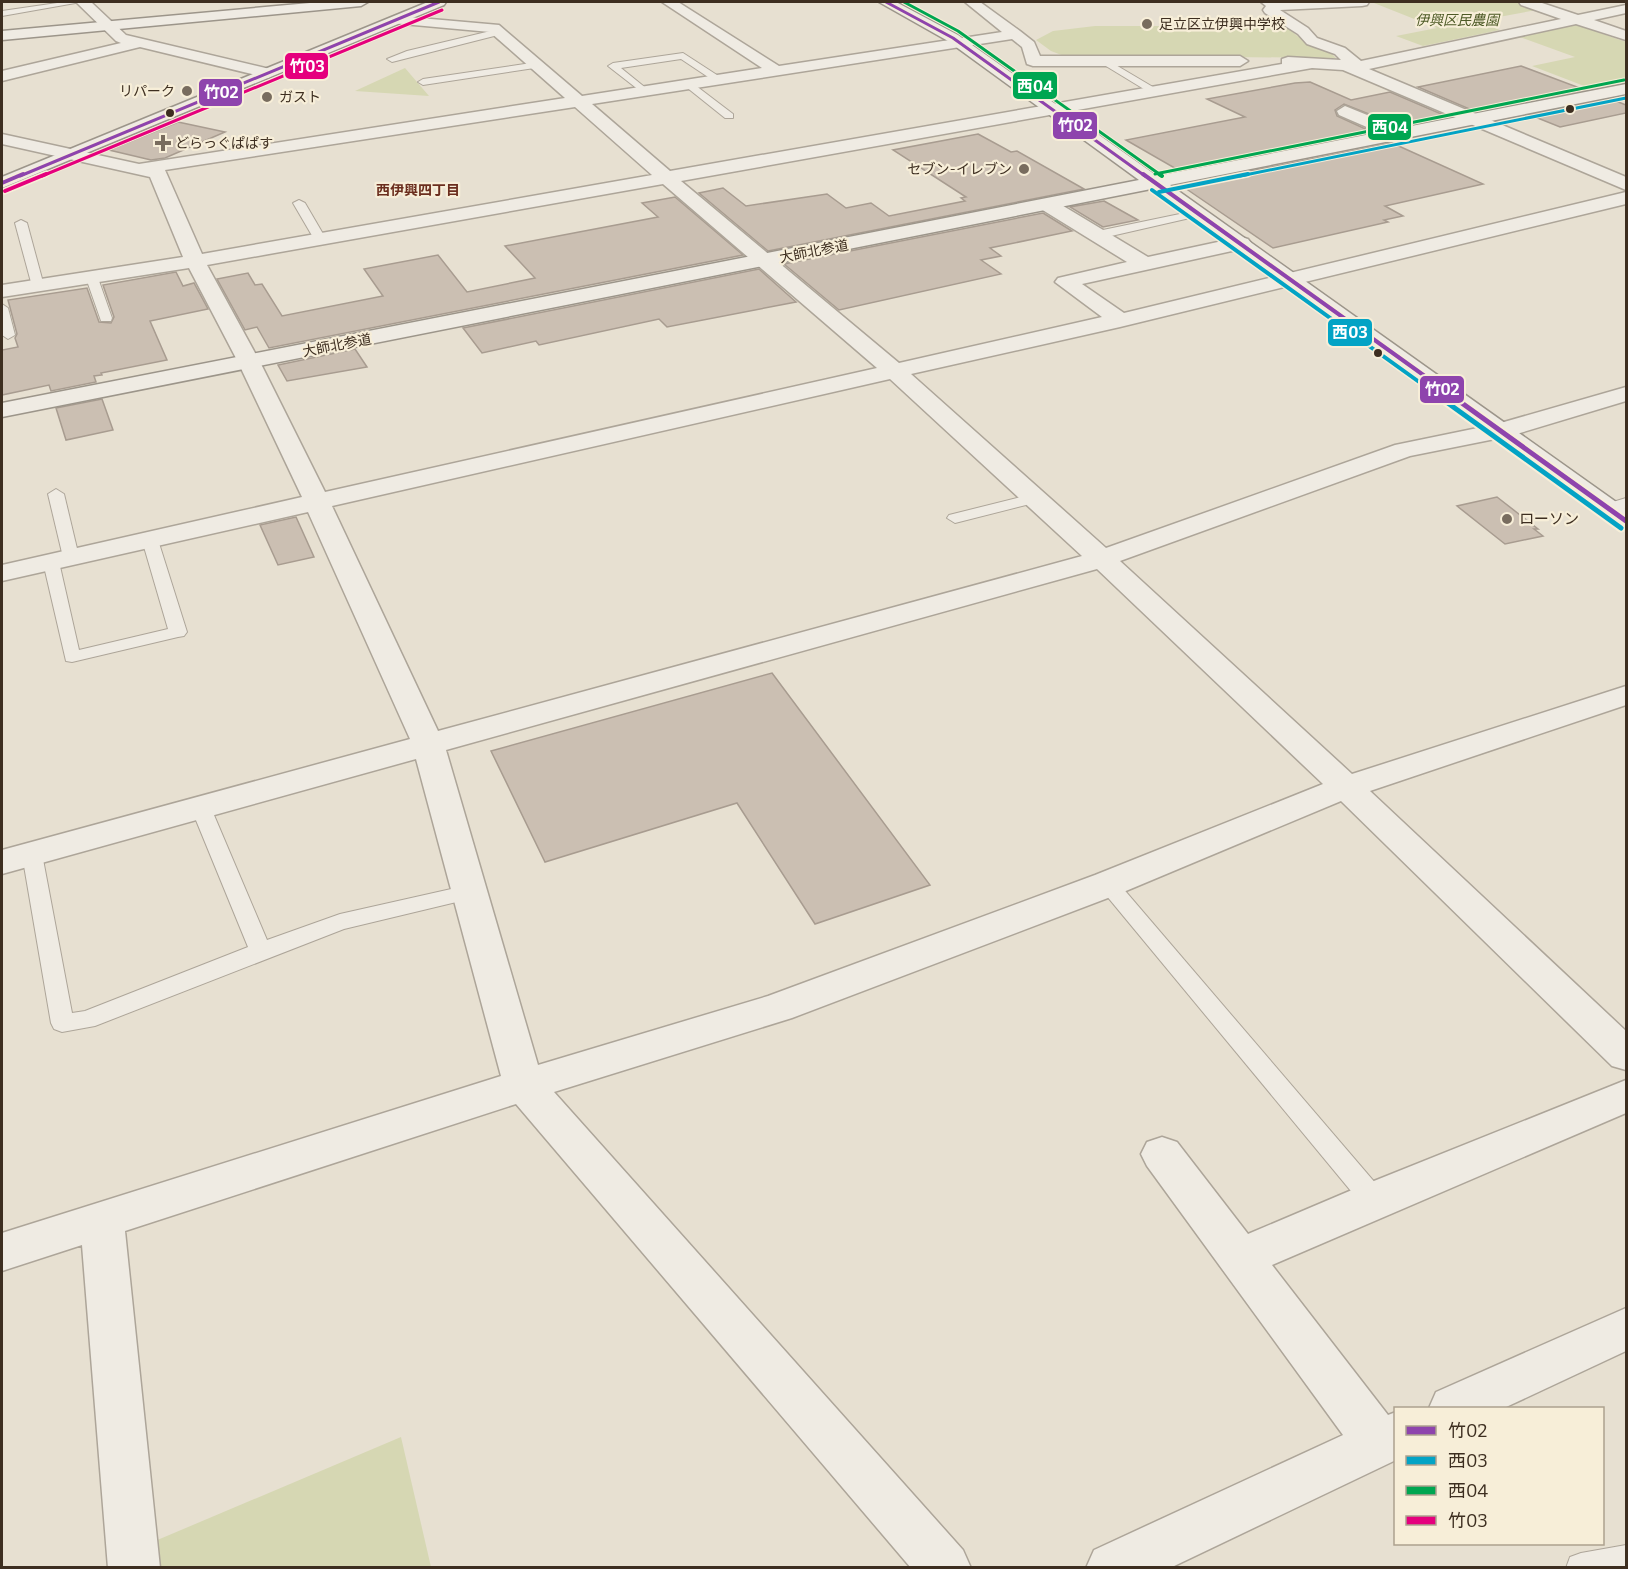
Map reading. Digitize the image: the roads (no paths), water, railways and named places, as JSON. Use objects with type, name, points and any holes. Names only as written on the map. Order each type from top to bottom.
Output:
[{"type":"street","points":[[83,2],[121,38],[268,73]]},
{"type":"street","points":[[2,36],[328,3],[361,2]]},
{"type":"street","points":[[2,183],[439,2]]},
{"type":"street","points":[[669,2],[775,70]]},
{"type":"street","points":[[886,2],[957,42],[1501,430],[1621,511]]},
{"type":"street","points":[[972,2],[1029,45],[1033,61],[1291,62],[1348,66],[1385,62],[1626,9]]},
{"type":"street","points":[[1348,66],[1352,62],[1340,51],[1312,41],[1303,31],[1270,10],[1272,4],[1362,2]]},
{"type":"street","points":[[1526,2],[1626,36]]},
{"type":"street","points":[[397,20],[494,28],[499,32],[763,261],[892,369],[1033,499],[1102,559],[1346,787],[1626,1055]]},
{"type":"street","points":[[139,169],[1015,34]]},
{"type":"street","points":[[2,76],[138,43]]},
{"type":"street","points":[[2,291],[195,261],[668,179],[1310,64]]},
{"type":"street","points":[[1348,66],[1626,184]]},
{"type":"street","name":"大師北参道","points":[[2,410],[1626,89]]},
{"type":"street","points":[[1346,111],[1398,134]]},
{"type":"street","points":[[2,139],[158,173],[195,261],[249,362],[429,746],[525,1085],[945,1568]]},
{"type":"street","points":[[2,573],[892,369],[1120,320],[1626,198]]},
{"type":"street","points":[[1048,205],[1145,264]]},
{"type":"street","points":[[1120,320],[1065,282],[1241,243]]},
{"type":"street","points":[[2,862],[1102,559],[1404,450],[1501,430],[1626,394]]},
{"type":"street","points":[[2,1252],[525,1085],[778,1008],[1108,884],[1346,787],[1626,695]]},
{"type":"street","points":[[1241,1258],[1374,1200],[1626,1096]]},
{"type":"street","points":[[1112,1568],[1387,1439],[1241,1258],[1162,1154]]},
{"type":"street","points":[[102,1221],[134,1568]]},
{"type":"street","points":[[1455,1407],[1626,1329]]},
{"type":"lane","points":[[2,14],[77,2]]},
{"type":"lane","points":[[392,59],[499,32]]},
{"type":"lane","points":[[644,91],[612,66],[683,56],[717,79]]},
{"type":"lane","points":[[1104,61],[1155,92]]},
{"type":"lane","points":[[423,82],[538,65]]},
{"type":"lane","points":[[688,84],[729,116]]},
{"type":"lane","points":[[298,203],[320,239]]},
{"type":"lane","points":[[1098,234],[1199,213]]},
{"type":"lane","points":[[21,224],[38,286]]},
{"type":"lane","points":[[92,278],[106,318]]},
{"type":"lane","points":[[2,308],[8,335]]},
{"type":"lane","points":[[56,494],[72,657],[178,632],[150,540]]},
{"type":"lane","points":[[955,518],[1033,499]]},
{"type":"lane","points":[[201,808],[261,951]]},
{"type":"lane","points":[[32,854],[62,1023],[87,1020],[339,922],[469,892]]},
{"type":"lane","points":[[1108,884],[1374,1200]]},
{"type":"lane","points":[[1581,1568],[1626,1560]]},
{"type":"place","name":"足立区立伊興中学校","points":[[1147,24]]},
{"type":"place","name":"リパーク","points":[[187,91]]},
{"type":"place","name":"ガスト","points":[[267,97]]},
{"type":"place","name":"どらっぐぱぱす","points":[[163,143]]},
{"type":"place","name":"セブン-イレブン","points":[[1024,169]]},
{"type":"place","name":"ローソン","points":[[1507,519]]},
{"type":"district","name":"西伊興四丁目","points":[[418,190]]},
{"type":"park label","name":"伊興区民農園","points":[[1457,20]]}]
